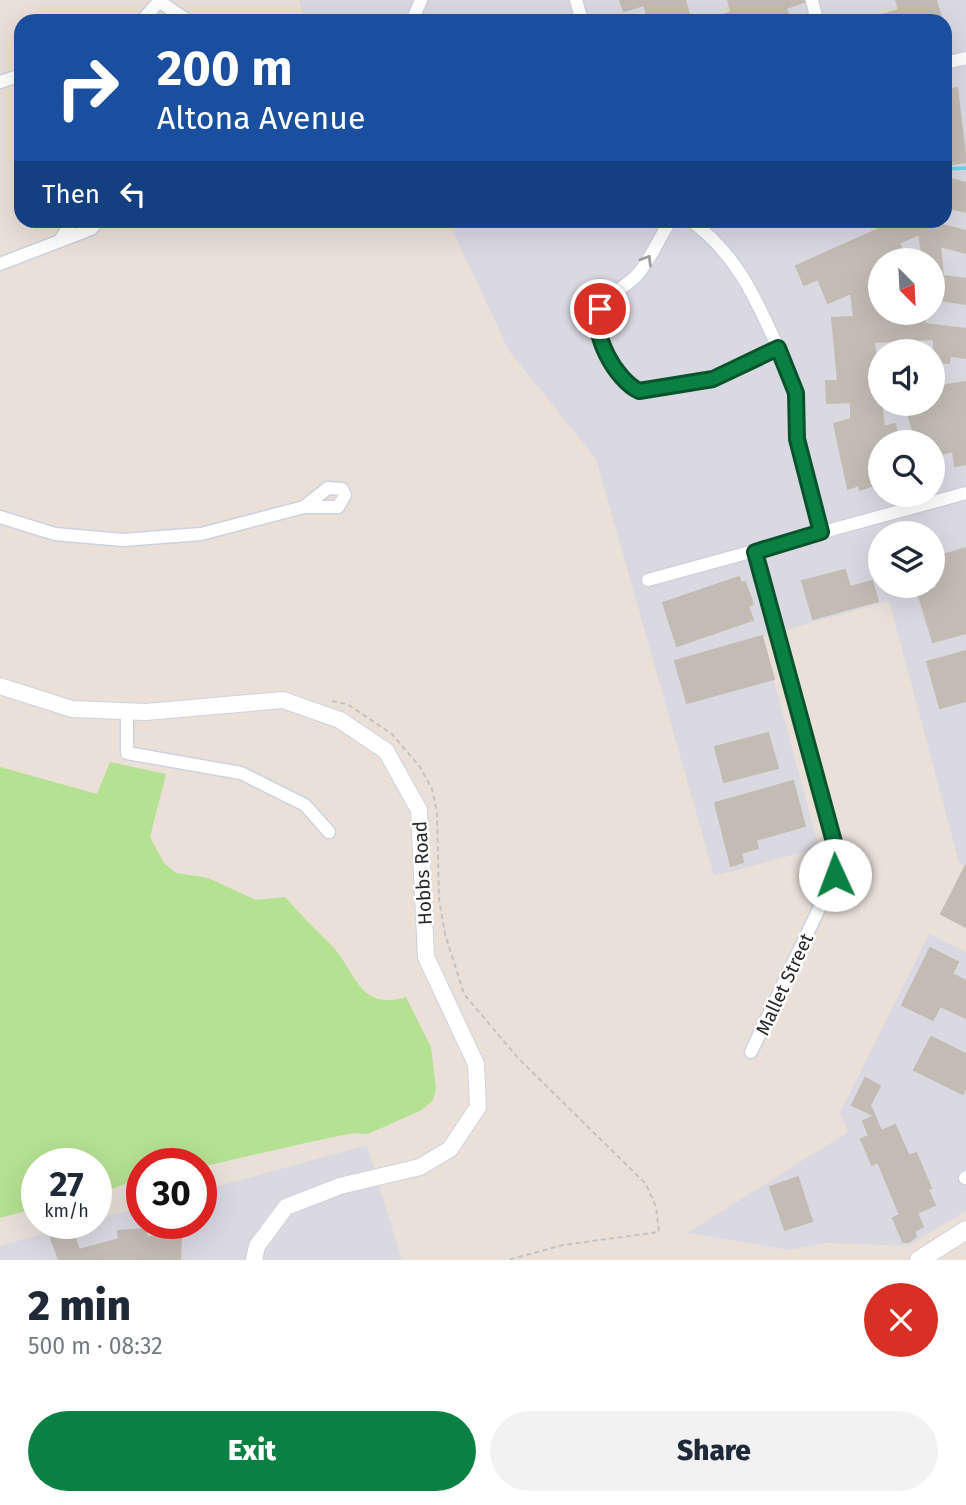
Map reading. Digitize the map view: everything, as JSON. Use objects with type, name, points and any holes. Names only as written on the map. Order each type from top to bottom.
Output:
[{"type":"main road","points":[[919,1260],[966,1230]]},
{"type":"street","points":[[148,14],[159,0],[178,14]]},
{"type":"street","points":[[61,239],[68,228]]},
{"type":"street","points":[[0,264],[92,228]]},
{"type":"street","points":[[666,228],[641,270],[612,294],[597,317],[598,337],[628,383],[639,391],[647,391],[706,381],[778,348]]},
{"type":"street","points":[[701,228],[712,236],[734,262],[778,348],[796,393],[797,439],[821,532]]},
{"type":"street","points":[[648,580],[966,493]]},
{"type":"street","points":[[0,517],[55,534],[123,540],[201,534],[304,507]]},
{"type":"street","name":"Mallet Street","points":[[751,1052],[835,875],[834,842],[755,552]]},
{"type":"street","name":"Hobbs Road","points":[[0,686],[72,709],[127,711],[283,701],[340,720],[386,751],[419,810],[426,957],[476,1064],[478,1107],[450,1149],[420,1167],[340,1186],[286,1207],[257,1245],[254,1260]]},
{"type":"street","points":[[127,711],[127,753],[242,773],[306,805],[329,832]]},
{"type":"path","points":[[329,701],[347,704],[392,734],[420,767],[432,789],[437,812],[439,899],[445,934],[464,994],[518,1058],[646,1184],[656,1207],[659,1232],[563,1244],[508,1260]]},
{"type":"shaded area","points":[[299,0],[966,0],[966,867],[959,863],[889,601],[762,637],[819,848],[714,876],[596,459],[509,351],[451,228],[952,228],[952,14],[303,14]]},
{"type":"shaded area","points":[[929,934],[966,952],[966,1211],[908,1246],[826,1243],[789,1250],[687,1233],[848,1132],[840,1113]]},
{"type":"shaded area","points":[[367,1145],[402,1260],[0,1260],[0,1246],[25,1239],[112,1239],[112,1215],[126,1211],[126,1239],[217,1239],[217,1187]]},
{"type":"green space","points":[[110,762],[166,774],[150,837],[164,863],[176,873],[208,878],[256,900],[285,897],[332,946],[360,987],[368,994],[378,999],[390,1000],[406,997],[431,1047],[436,1089],[433,1100],[422,1110],[368,1134],[354,1133],[217,1163],[217,1148],[126,1148],[126,1184],[115,1188],[112,1188],[112,1148],[21,1148],[21,1212],[0,1218],[0,767],[97,794]]},
{"type":"building","points":[[620,0],[685,0],[689,14],[647,14],[644,5],[624,11]]},
{"type":"building","points":[[728,0],[804,2],[786,8],[788,14],[726,14],[731,12]]},
{"type":"building","points":[[896,0],[936,0],[940,14],[885,14],[899,10]]},
{"type":"building","points":[[957,88],[966,162],[952,164],[952,89]]},
{"type":"building","points":[[952,179],[966,183],[966,212],[952,209]]},
{"type":"building","points":[[952,227],[966,231],[966,253],[940,246],[921,248],[919,234],[899,243],[901,248],[868,248],[868,326],[941,326],[966,329],[966,358],[950,356],[949,363],[945,363],[945,339],[868,339],[868,416],[883,416],[884,427],[895,424],[896,430],[868,430],[868,487],[860,490],[859,485],[848,489],[834,424],[851,419],[851,402],[827,403],[826,381],[838,381],[832,318],[854,317],[851,293],[828,303],[818,279],[804,285],[796,266],[881,228]]},
{"type":"building","points":[[945,276],[966,279],[966,304],[945,301]]},
{"type":"building","points":[[966,382],[966,464],[955,466],[953,451],[945,453],[945,430],[913,430],[909,416],[945,416],[945,385]]},
{"type":"building","points":[[966,548],[966,633],[933,642],[920,598],[945,598],[945,554]]},
{"type":"building","points":[[845,570],[850,587],[868,582],[868,598],[877,598],[878,601],[813,619],[802,581]]},
{"type":"building","points":[[739,577],[741,583],[745,582],[753,604],[748,606],[753,620],[677,646],[663,603]]},
{"type":"building","points":[[762,636],[774,679],[687,703],[675,661]]},
{"type":"building","points":[[966,651],[966,701],[940,708],[927,662]]},
{"type":"building","points":[[768,733],[778,768],[724,782],[715,747]]},
{"type":"building","points":[[793,781],[805,826],[756,840],[758,848],[741,853],[743,862],[731,866],[715,803]]},
{"type":"building","points":[[966,865],[966,927],[941,914]]},
{"type":"building","points":[[930,948],[958,962],[952,974],[966,981],[966,1018],[940,1006],[933,1020],[902,1005]]},
{"type":"building","points":[[931,1037],[966,1054],[966,1086],[963,1094],[914,1070]]},
{"type":"building","points":[[865,1078],[880,1086],[870,1105],[875,1116],[852,1105]]},
{"type":"building","points":[[875,1116],[881,1131],[895,1125],[909,1156],[916,1153],[931,1188],[928,1190],[935,1205],[917,1213],[923,1227],[914,1231],[916,1236],[909,1242],[903,1242],[893,1218],[900,1215],[878,1162],[872,1165],[861,1139],[869,1136],[863,1121]]},
{"type":"building","points":[[798,1177],[812,1221],[785,1230],[770,1187]]},
{"type":"building","points":[[126,1230],[126,1239],[181,1239],[180,1260],[59,1260],[51,1239],[75,1239],[79,1250],[119,1239],[118,1231]]},
{"type":"waterway","points":[[952,169],[966,168]]},
{"type":"route","points":[[600,309],[597,317],[598,337],[628,383],[639,391],[659,390],[713,379],[778,348],[790,374],[796,393],[797,439],[821,532],[755,552],[834,842],[835,875]]}]
